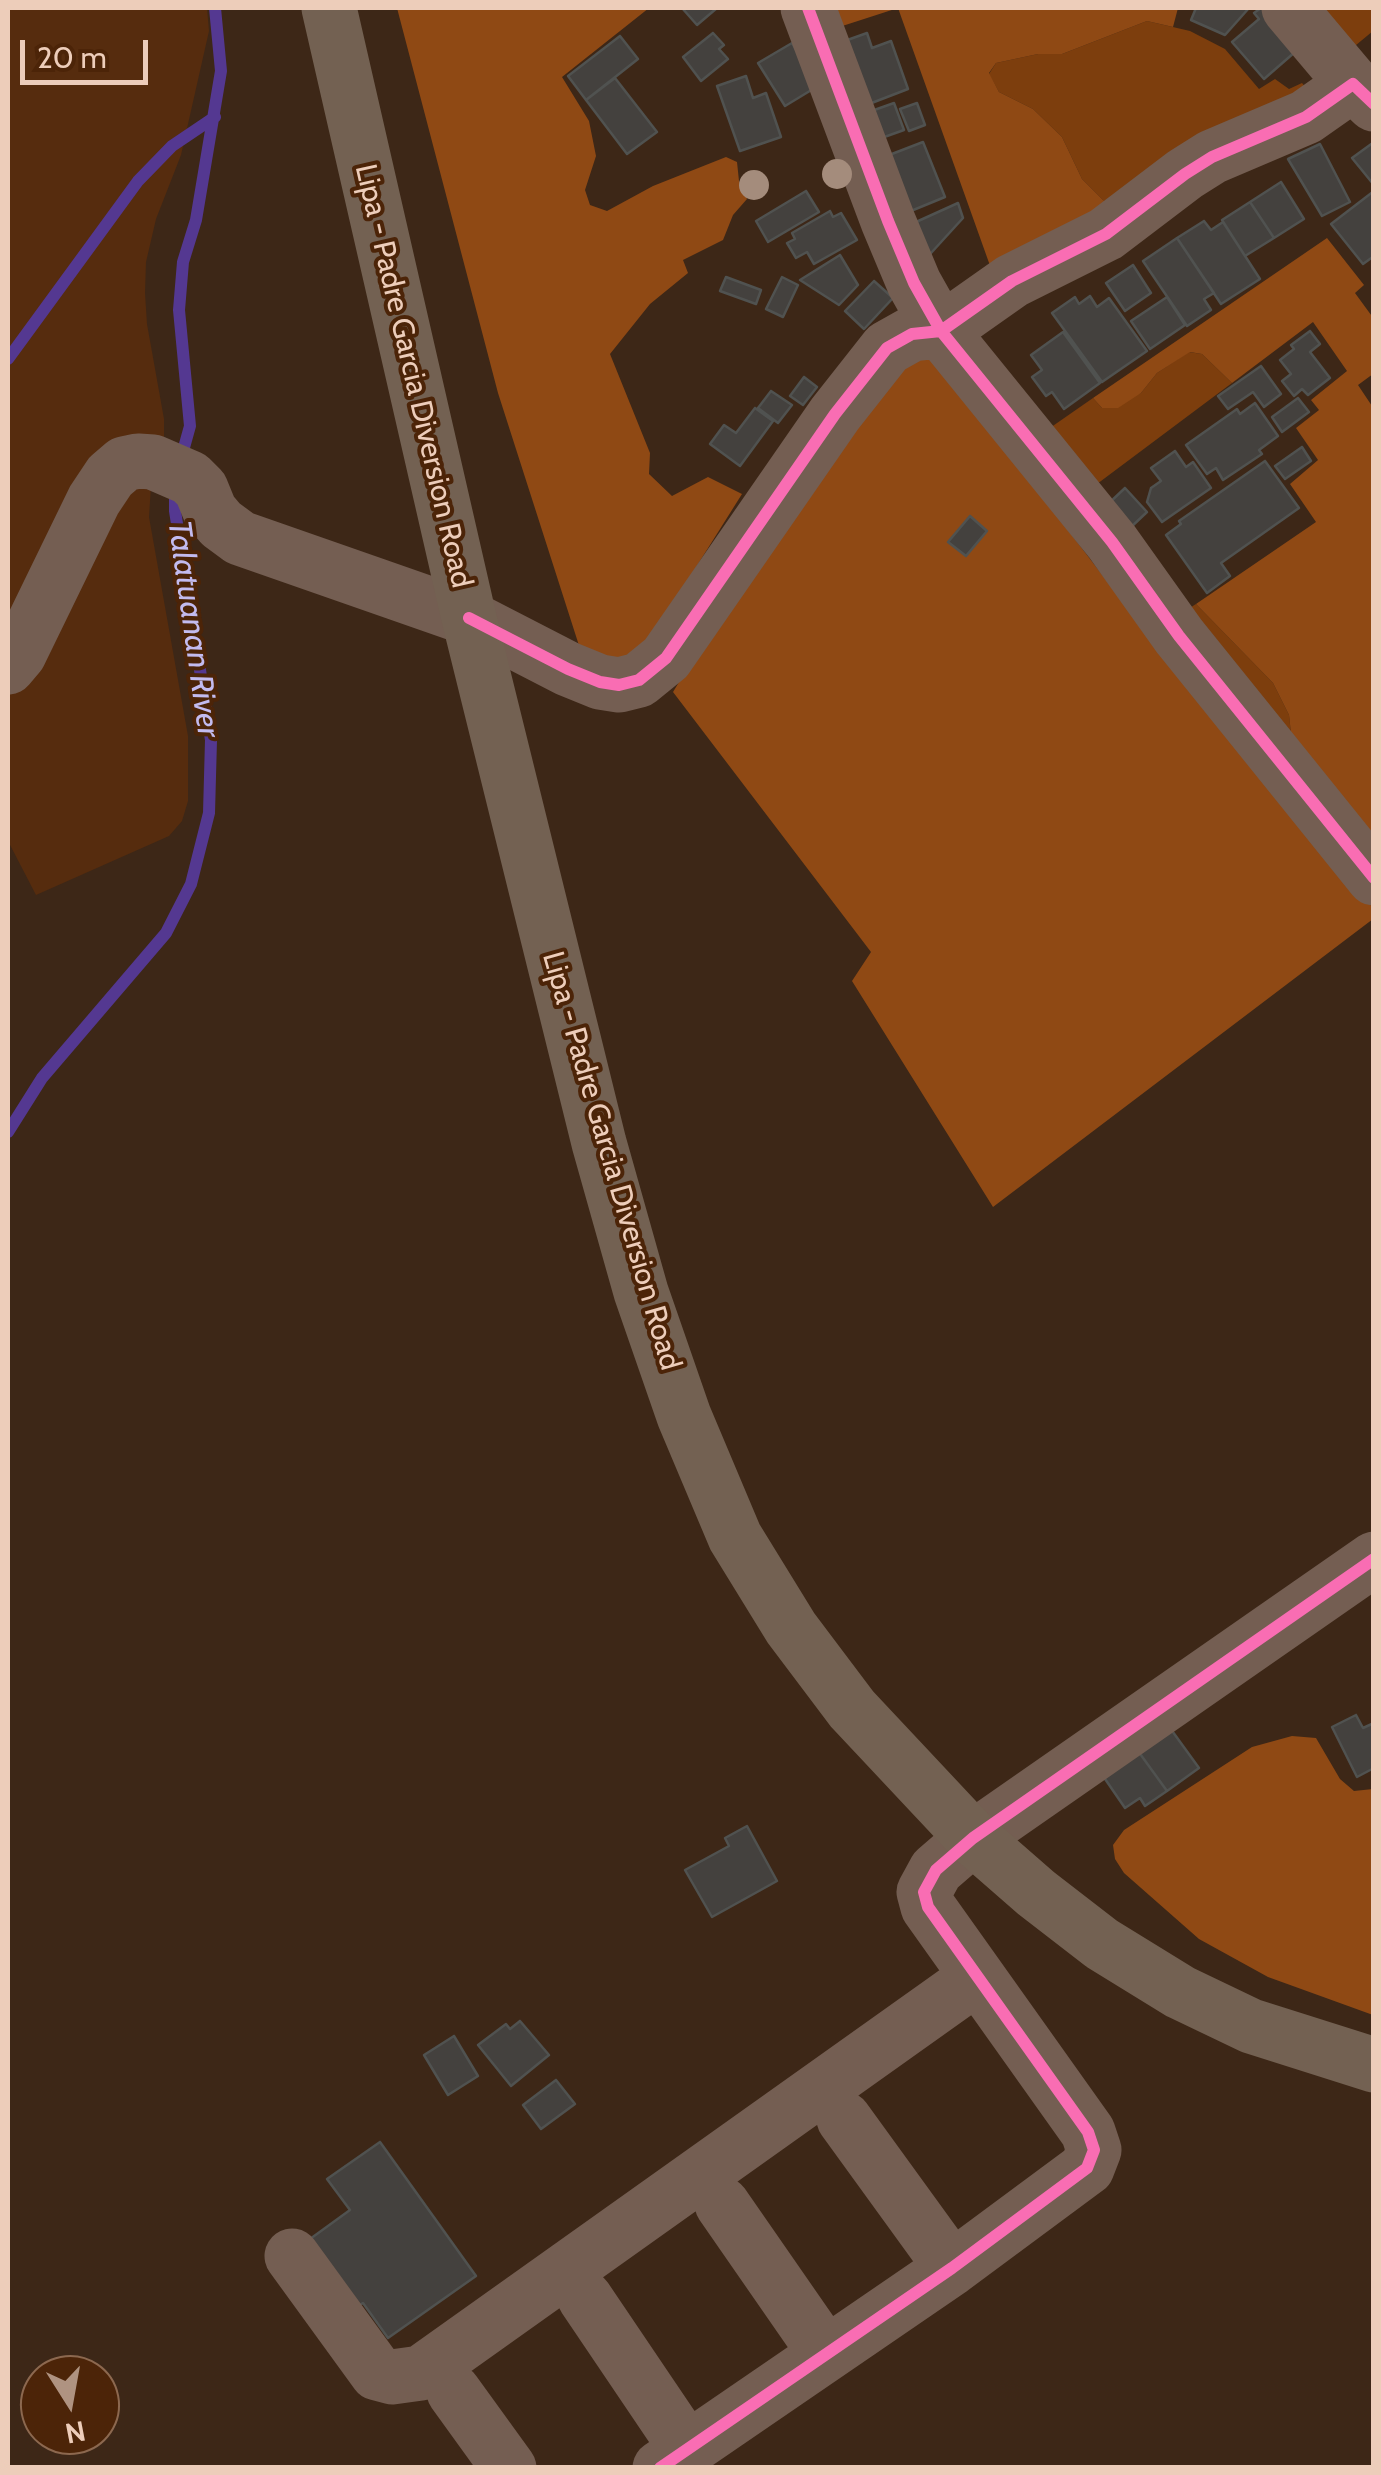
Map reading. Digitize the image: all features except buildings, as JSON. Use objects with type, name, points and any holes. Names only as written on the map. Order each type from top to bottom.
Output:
[{"type":"main road","name":"Lipa - Padre Garcia Diversion Road","points":[[328,8],[469,618],[599,1143],[641,1292],[684,1416],[735,1537],[791,1628],[852,1709],[973,1838],[1036,1893],[1102,1944],[1180,1992],[1251,2026],[1374,2065]]},
{"type":"street","points":[[808,8],[888,221],[914,283],[941,331],[1112,542],[1179,636],[1374,878]]},
{"type":"street","points":[[8,668],[71,543],[110,476],[124,464],[153,462],[190,478],[201,489],[210,510],[240,538],[469,618],[600,682],[620,685],[639,680],[666,658],[834,414],[887,348],[912,334],[941,331],[1012,281],[1106,234],[1198,165],[1363,94],[1289,8]]},
{"type":"street","points":[[585,2298],[674,2458],[952,2268],[1086,2168],[1094,2150],[1088,2132],[931,1914],[924,1892],[936,1870],[973,1838],[1374,1559]]},
{"type":"street","points":[[292,2256],[377,2373],[392,2377],[421,2373],[976,1978]]},
{"type":"street","points":[[844,2119],[952,2268]]},
{"type":"street","points":[[722,2204],[826,2354]]},
{"type":"street","points":[[454,2392],[509,2468]]},
{"type":"shaded area","points":[[8,8],[207,8],[209,31],[181,155],[156,219],[146,262],[145,293],[164,419],[164,445],[151,486],[149,517],[188,736],[188,801],[182,821],[169,836],[36,895],[8,841]]},
{"type":"shaded area","points":[[397,8],[649,8],[562,77],[589,121],[596,156],[585,190],[590,205],[607,211],[653,186],[726,157],[737,162],[739,181],[747,199],[733,215],[723,240],[683,260],[688,273],[650,304],[610,354],[650,453],[649,474],[672,496],[708,477],[742,494],[649,642],[616,662],[583,658],[498,393]]},
{"type":"shaded area","points":[[822,8],[898,8],[830,30]]},
{"type":"shaded area","points":[[898,8],[1178,8],[1173,27],[1147,21],[1062,54],[1038,54],[996,63],[989,73],[999,92],[1033,109],[1062,137],[1082,179],[1103,200],[1120,207],[993,274]]},
{"type":"shaded area","points":[[1304,8],[1373,8],[1373,31],[1344,55]]},
{"type":"shaded area","points":[[1147,21],[1190,31],[1225,49],[1259,89],[1275,79],[1289,89],[1302,83],[1313,96],[1120,207],[1103,200],[1082,179],[1062,137],[1033,109],[999,92],[989,74],[996,63],[1038,54],[1062,54]]},
{"type":"shaded area","points":[[1327,238],[1364,285],[1355,293],[1374,319],[1373,374],[1358,385],[1374,409],[1373,849],[1292,743],[1289,715],[1273,683],[1196,604],[1316,522],[1290,484],[1318,460],[1296,428],[1319,410],[1311,400],[1347,371],[1313,322],[1232,383],[1202,354],[1190,352],[1157,373],[1141,393],[1118,408],[1102,408],[1093,398]]},
{"type":"shaded area","points":[[1189,352],[1202,354],[1232,383],[1097,484],[1047,430],[1093,398],[1102,408],[1141,393],[1157,373]]},
{"type":"shaded area","points":[[925,353],[1373,908],[1373,919],[993,1207],[852,981],[871,952],[673,692],[896,362]]},
{"type":"shaded area","points":[[1196,604],[1273,683],[1289,715],[1292,743],[1185,611]]},
{"type":"shaded area","points":[[1292,1736],[1316,1738],[1340,1779],[1354,1791],[1373,1789],[1373,2015],[1268,1977],[1199,1939],[1124,1873],[1115,1859],[1113,1845],[1124,1830],[1252,1747]]},
{"type":"waterway","name":"Talatuanan River","points":[[180,462],[190,426],[179,310],[183,262],[196,220],[221,71],[215,8]]},
{"type":"waterway","points":[[8,359],[138,181],[172,146],[215,117]]},
{"type":"waterway","name":"Talatuanan River","points":[[8,1132],[42,1078],[166,933],[191,884],[209,813],[211,740],[175,511],[175,486]]},
{"type":"cycle path","points":[[808,8],[888,221],[914,283],[941,331],[1112,542],[1179,636],[1374,878]]},
{"type":"cycle path","points":[[469,618],[600,682],[619,685],[639,680],[666,658],[835,414],[887,348],[912,334],[941,331],[1012,281],[1106,234],[1212,157],[1306,117],[1353,84],[1374,104]]},
{"type":"cycle path","points":[[660,2468],[952,2268],[1087,2168],[1094,2150],[1088,2132],[928,1907],[924,1892],[936,1870],[973,1838],[1374,1559]]}]
